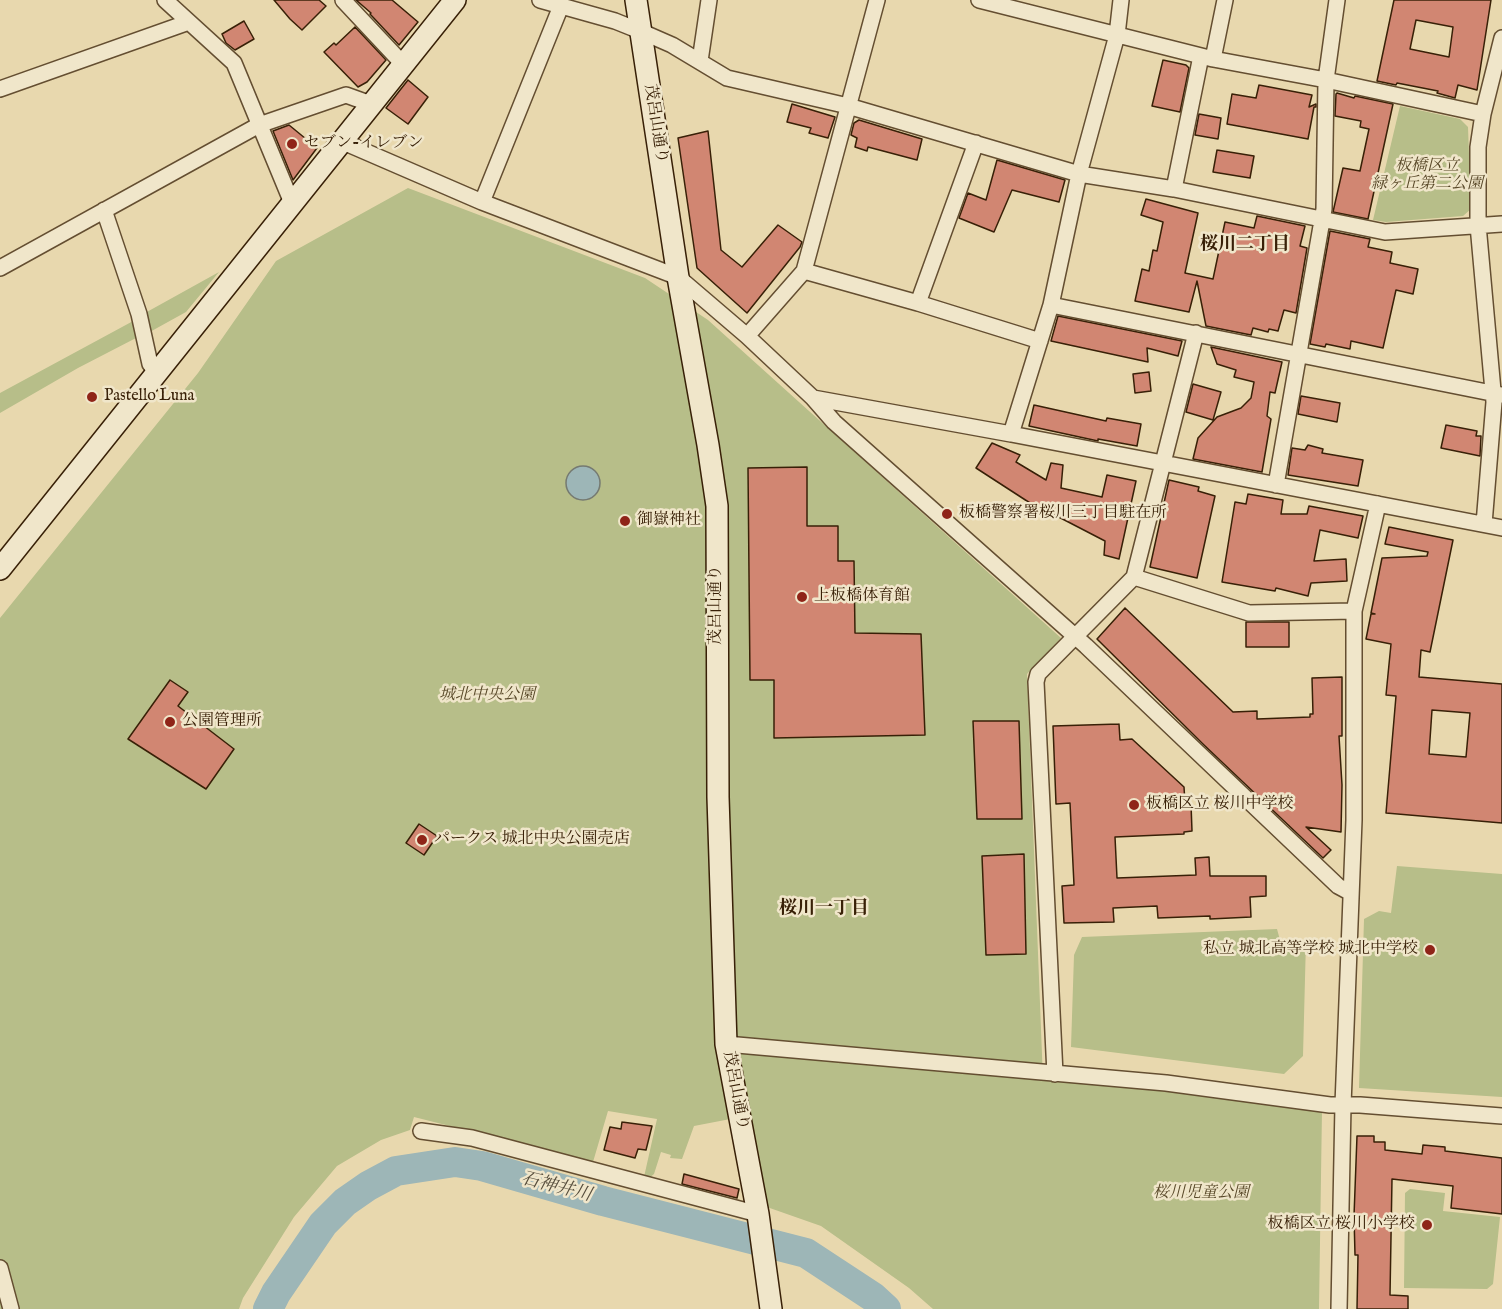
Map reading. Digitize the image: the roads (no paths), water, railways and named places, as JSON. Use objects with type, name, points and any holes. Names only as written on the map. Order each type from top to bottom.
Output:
[{"type":"street","points":[[165,0],[234,63],[291,203]]},
{"type":"street","points":[[343,0],[403,64]]},
{"type":"street","points":[[0,569],[455,0]]},
{"type":"street","points":[[540,0],[615,21],[640,31],[672,45],[727,78],[848,106],[1079,174],[1174,189],[1385,232],[1502,224]]},
{"type":"street","name":"茂呂山通り","points":[[636,0],[678,277],[717,506],[718,797],[726,1044],[758,1214],[771,1309]]},
{"type":"street","points":[[700,61],[709,0]]},
{"type":"street","points":[[747,336],[804,271],[877,0]]},
{"type":"street","points":[[978,0],[1207,57],[1483,114]]},
{"type":"street","points":[[1011,434],[1051,305],[1079,174],[1117,35],[1121,0]]},
{"type":"street","points":[[1174,189],[1207,57],[1225,0]]},
{"type":"street","points":[[1276,485],[1324,209],[1326,80],[1337,0]]},
{"type":"street","points":[[482,202],[561,6]]},
{"type":"street","points":[[0,89],[189,22]]},
{"type":"street","points":[[1484,524],[1498,394],[1478,225],[1478,147],[1483,114],[1497,75],[1502,38]]},
{"type":"street","points":[[0,268],[258,125],[346,95],[371,104]]},
{"type":"street","points":[[341,141],[482,202],[678,277],[747,336],[813,398],[834,422],[1076,637],[1338,886],[1351,893]]},
{"type":"street","points":[[918,303],[976,143]]},
{"type":"street","points":[[104,210],[139,314],[150,364],[157,373]]},
{"type":"street","points":[[804,271],[1040,341]]},
{"type":"street","points":[[1051,305],[1498,394]]},
{"type":"street","points":[[1054,1074],[1036,682],[1038,674],[1134,577],[1196,333]]},
{"type":"street","points":[[813,398],[1502,528]]},
{"type":"street","points":[[1340,1309],[1343,1105],[1354,820],[1354,611],[1377,504]]},
{"type":"street","points":[[1134,577],[1249,613],[1354,611]]},
{"type":"street","points":[[726,1044],[1166,1083],[1312,1103],[1502,1116]]},
{"type":"street","points":[[421,1131],[472,1138],[758,1214]]},
{"type":"street","points":[[0,1268],[11,1309]]},
{"type":"water","points":[[583,466],[595,471],[600,483],[595,495],[583,500],[571,495],[566,483],[571,471]]},
{"type":"waterway","name":"石神井川","points":[[268,1309],[276,1293],[323,1224],[345,1202],[396,1171],[455,1162],[482,1166],[603,1201],[806,1253],[873,1297],[886,1309]]},
{"type":"place","name":"セブン-イレブン","points":[[292,144]]},
{"type":"place","name":"Pastello Luna","points":[[92,397]]},
{"type":"place","name":"板橋警察署桜川三丁目駐在所","points":[[947,514]]},
{"type":"place","name":"御嶽神社","points":[[625,521]]},
{"type":"place","name":"上板橋体育館","points":[[802,597]]},
{"type":"place","name":"公園管理所","points":[[170,722]]},
{"type":"place","name":"板橋区立 桜川中学校","points":[[1134,805]]},
{"type":"place","name":"パークス 城北中央公園売店","points":[[422,840]]},
{"type":"place","name":"私立 城北高等学校 城北中学校","points":[[1430,950]]},
{"type":"place","name":"板橋区立 桜川小学校","points":[[1427,1225]]},
{"type":"district","name":"桜川二丁目","points":[[1245,245]]},
{"type":"district","name":"桜川一丁目","points":[[824,909]]},
{"type":"park label","name":"板橋区立 緑ヶ丘第二公園","points":[[1427,176]]},
{"type":"park label","name":"城北中央公園","points":[[487,696]]},
{"type":"park label","name":"桜川児童公園","points":[[1201,1194]]}]
